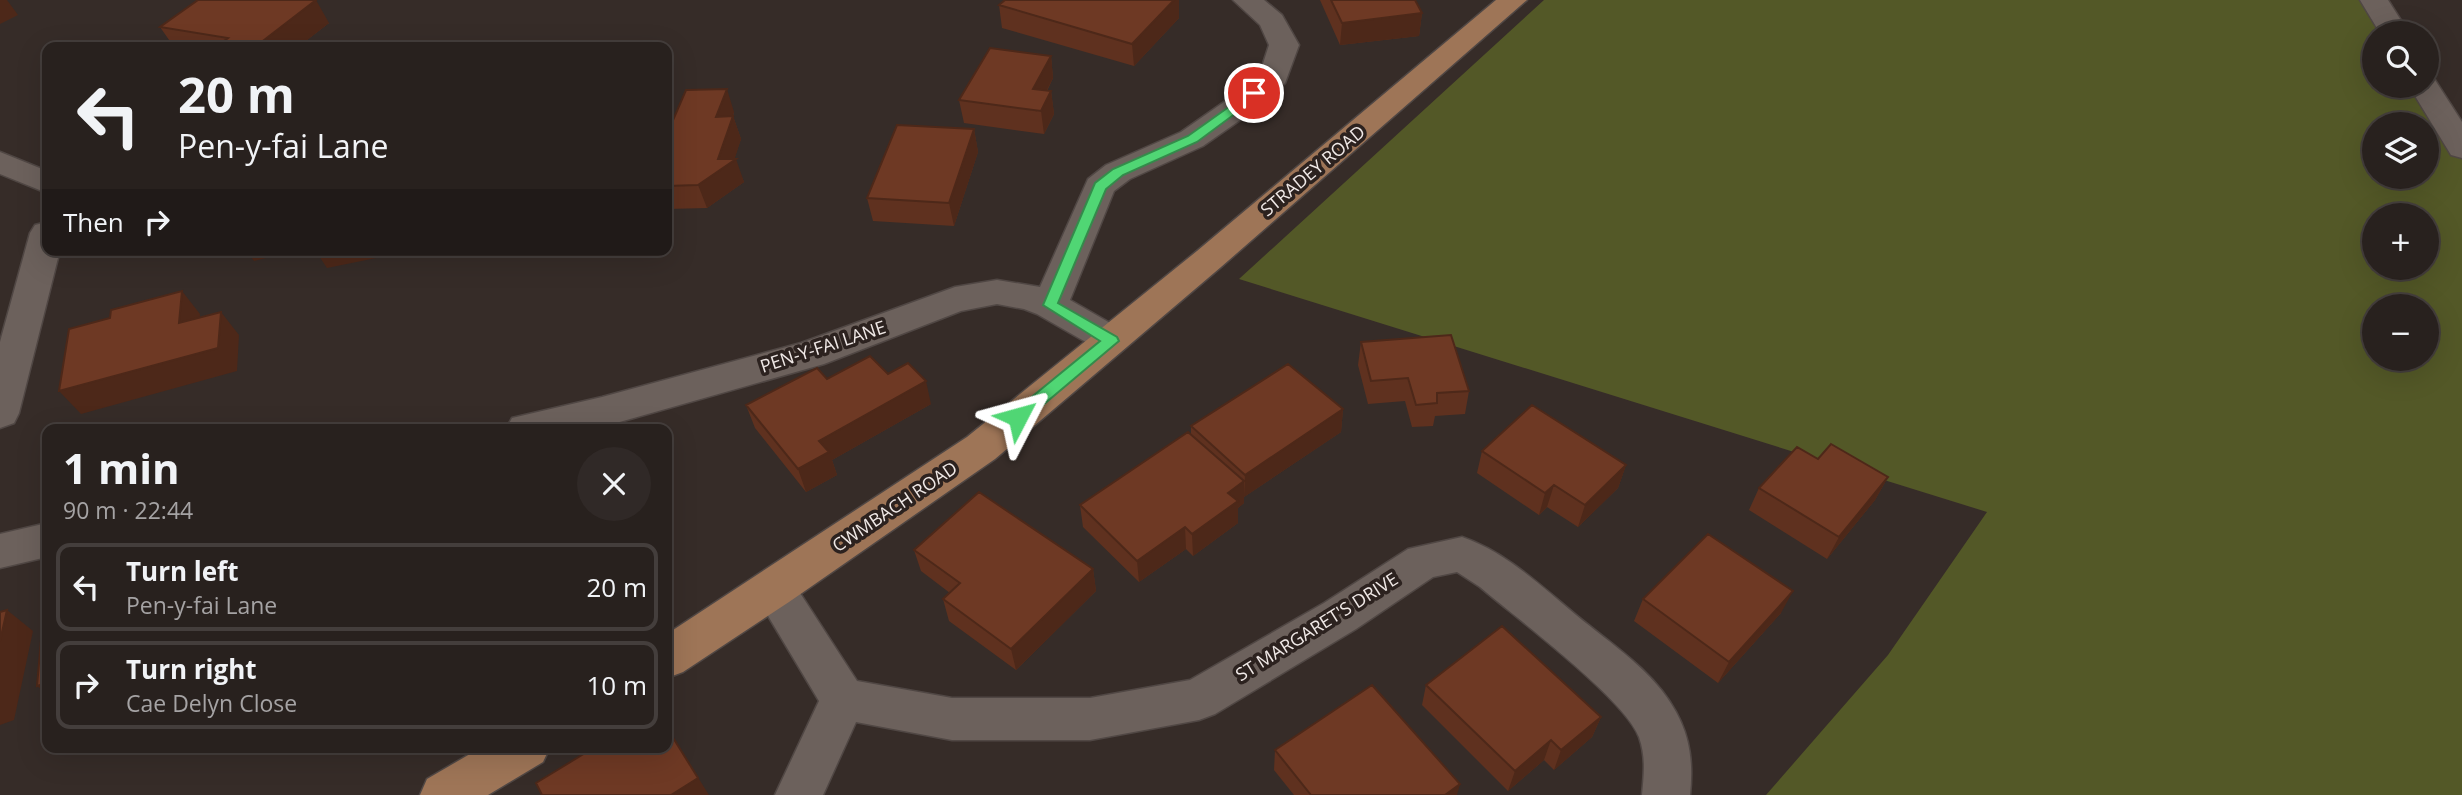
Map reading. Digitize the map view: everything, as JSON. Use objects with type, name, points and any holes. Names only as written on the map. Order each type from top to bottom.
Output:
[{"type":"main road","name":"STRADEY ROAD","points":[[1111,341],[1513,0]]},
{"type":"main road","name":"CWMBACH ROAD","points":[[672,654],[774,589],[981,448],[1111,341]]},
{"type":"main road","points":[[444,795],[516,753]]},
{"type":"street","points":[[1050,305],[1100,186],[1118,172],[1192,139],[1274,77],[1284,45],[1272,21],[1247,0]]},
{"type":"street","points":[[2374,0],[2387,21]]},
{"type":"street","points":[[2431,98],[2462,148]]},
{"type":"street","points":[[0,162],[42,181]]},
{"type":"street","points":[[0,413],[42,252]]},
{"type":"street","name":"PEN-Y-FAI LANE","points":[[548,424],[602,412],[811,354],[955,300],[997,292],[1030,297],[1050,305],[1111,341]]},
{"type":"street","points":[[0,551],[42,541]]},
{"type":"street","name":"ST MARGARET'S DRIVE","points":[[843,699],[952,719],[1090,719],[1199,699],[1340,616],[1423,561],[1462,554],[1495,574],[1628,685],[1659,725],[1670,761],[1666,795]]},
{"type":"street","points":[[774,589],[843,699],[799,795]]},
{"type":"green space","points":[[1544,0],[2374,0],[2387,21],[2362,21],[2362,98],[2431,98],[2462,148],[2462,795],[1766,795],[1888,655],[1987,512],[1239,279]]},
{"type":"building","points":[[198,0],[316,0],[261,42],[223,42],[228,38],[160,27]]},
{"type":"building","points":[[1005,0],[1174,0],[1132,44],[999,5]]},
{"type":"building","points":[[1331,0],[1415,0],[1422,13],[1342,23]]},
{"type":"building","points":[[990,48],[1051,56],[1033,89],[1051,91],[1041,111],[959,100]]},
{"type":"building","points":[[727,89],[716,117],[733,116],[718,159],[736,159],[698,185],[672,186],[672,122],[686,90]]},
{"type":"building","points":[[897,125],[974,129],[949,203],[867,198]]},
{"type":"building","points":[[182,291],[179,323],[221,312],[218,348],[59,391],[69,329],[110,318],[111,310]]},
{"type":"building","points":[[1451,335],[1469,391],[1437,393],[1437,403],[1416,405],[1408,378],[1371,381],[1361,342]]},
{"type":"building","points":[[870,356],[888,374],[908,363],[926,381],[819,441],[829,452],[798,469],[746,405],[817,368],[827,379]]},
{"type":"building","points":[[1288,364],[1343,409],[1245,475],[1191,426]]},
{"type":"building","points":[[1532,405],[1626,465],[1585,505],[1554,485],[1545,493],[1482,451]]},
{"type":"building","points":[[1188,432],[1244,481],[1228,493],[1238,501],[1192,534],[1185,527],[1137,561],[1080,505]]},
{"type":"building","points":[[1831,444],[1888,477],[1839,537],[1759,488],[1797,447],[1818,459]]},
{"type":"building","points":[[979,492],[1093,569],[1011,649],[943,599],[960,583],[914,550]]},
{"type":"building","points":[[1708,534],[1793,591],[1729,662],[1643,599]]},
{"type":"building","points":[[7,610],[0,641],[0,612]]},
{"type":"building","points":[[1502,626],[1601,717],[1561,750],[1551,740],[1515,771],[1426,685]]},
{"type":"building","points":[[42,629],[42,684],[37,686]]},
{"type":"building","points":[[1372,685],[1460,784],[1445,795],[1311,795],[1275,750]]},
{"type":"building","points":[[672,736],[698,778],[671,795],[542,795],[536,783],[585,753],[672,753]]},
{"type":"route","points":[[1018,417],[1111,341],[1050,305],[1100,186],[1118,172],[1192,139],[1254,93]]}]
